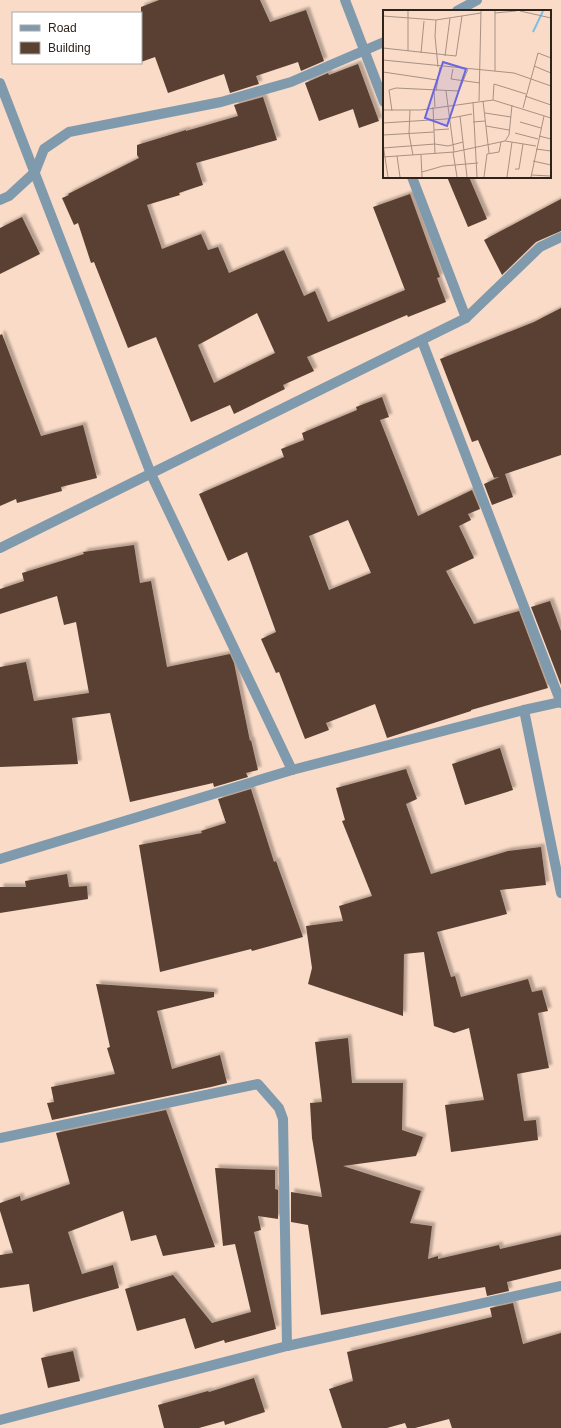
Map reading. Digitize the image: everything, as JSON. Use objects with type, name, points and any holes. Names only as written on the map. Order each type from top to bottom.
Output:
[{"type":"street","points":[[344,0],[383,99]]},
{"type":"street","points":[[459,10],[477,0]]},
{"type":"street","points":[[0,200],[9,196],[35,172],[44,149],[69,132],[221,102],[291,82],[383,42]]},
{"type":"street","points":[[0,83],[151,474],[292,770]]},
{"type":"street","points":[[412,178],[466,318]]},
{"type":"street","points":[[0,548],[466,318],[540,247],[561,237]]},
{"type":"street","points":[[0,859],[292,770],[524,710],[561,702],[422,341]]},
{"type":"street","points":[[524,710],[561,893]]},
{"type":"street","points":[[0,1138],[258,1084],[279,1108],[283,1119],[287,1346]]},
{"type":"street","points":[[0,1420],[287,1346],[561,1286]]},
{"type":"building","points":[[159,0],[260,0],[270,22],[306,10],[324,61],[301,71],[298,62],[256,76],[259,84],[230,93],[224,74],[168,93],[155,57],[142,62],[141,7]]},
{"type":"building","points":[[358,64],[379,121],[359,128],[353,109],[319,121],[305,83],[328,73],[329,75]]},
{"type":"building","points":[[263,97],[277,140],[196,163],[203,185],[179,193],[180,195],[147,205],[162,249],[201,234],[208,250],[218,247],[229,273],[284,250],[304,296],[315,291],[328,322],[405,290],[373,207],[410,194],[440,277],[437,278],[446,302],[408,317],[407,315],[307,357],[314,371],[283,385],[285,389],[234,414],[230,405],[191,422],[156,337],[128,348],[94,262],[91,263],[78,223],[74,225],[62,198],[139,158],[137,155],[137,145],[238,116],[234,105]],"holes":[[[257,313],[275,353],[214,383],[198,345]]]},
{"type":"building","points":[[447,178],[469,178],[487,219],[468,227]]},
{"type":"building","points":[[561,199],[561,231],[536,242],[502,275],[484,240]]},
{"type":"building","points":[[22,217],[40,254],[0,274],[0,228]]},
{"type":"building","points":[[561,308],[561,455],[505,474],[513,497],[492,505],[484,484],[499,477],[494,478],[478,440],[472,442],[440,359],[534,322]]},
{"type":"building","points":[[2,334],[41,436],[83,425],[97,478],[61,487],[62,491],[17,503],[16,499],[0,506],[0,335]]},
{"type":"building","points":[[382,397],[389,417],[380,420],[418,516],[472,490],[480,509],[468,514],[471,520],[459,526],[474,558],[446,571],[474,624],[519,611],[548,688],[471,710],[387,738],[375,704],[326,723],[329,730],[305,739],[279,672],[276,673],[261,639],[276,632],[247,552],[228,561],[199,494],[284,457],[281,449],[304,440],[302,433],[357,410],[356,407]],"holes":[[[348,520],[371,573],[329,590],[309,536]]]},
{"type":"building","points":[[134,545],[140,583],[151,581],[167,667],[230,654],[234,663],[250,741],[251,740],[258,770],[246,773],[248,777],[214,787],[213,783],[130,802],[110,713],[72,718],[78,764],[0,767],[0,667],[26,662],[34,701],[89,693],[76,622],[64,625],[57,596],[0,614],[0,589],[24,581],[22,573],[84,554],[83,552]]},
{"type":"building","points":[[550,601],[561,631],[561,685],[531,607]]},
{"type":"building","points":[[500,748],[513,790],[465,805],[452,764]]},
{"type":"building","points":[[406,769],[417,799],[406,804],[431,874],[508,851],[541,847],[546,885],[500,890],[507,914],[437,932],[451,977],[455,976],[461,997],[528,979],[532,992],[542,990],[548,1011],[538,1013],[549,1068],[517,1074],[524,1121],[536,1120],[538,1140],[451,1152],[445,1105],[484,1100],[469,1028],[454,1033],[434,1026],[424,952],[404,954],[403,1016],[308,984],[312,968],[306,926],[343,921],[339,906],[372,896],[342,821],[345,820],[336,788]]},
{"type":"building","points":[[251,789],[274,862],[276,861],[303,937],[252,951],[251,949],[160,972],[139,845],[202,833],[201,831],[226,823],[218,799]]},
{"type":"building","points":[[67,874],[69,887],[87,886],[88,899],[0,913],[0,887],[26,887],[25,881]]},
{"type":"building","points":[[96,984],[214,992],[214,997],[157,1011],[172,1069],[220,1055],[227,1083],[52,1120],[47,1103],[54,1102],[51,1087],[115,1074],[107,1048],[110,1047]]},
{"type":"building","points":[[348,1038],[352,1083],[403,1083],[402,1130],[423,1137],[416,1156],[343,1166],[421,1191],[410,1223],[432,1226],[428,1259],[438,1256],[438,1259],[499,1245],[500,1249],[561,1235],[561,1269],[507,1282],[509,1291],[487,1296],[485,1287],[321,1315],[308,1225],[291,1222],[291,1192],[322,1197],[312,1138],[310,1103],[322,1102],[315,1042]]},
{"type":"building","points":[[166,1110],[215,1247],[163,1256],[156,1235],[131,1241],[123,1211],[68,1232],[82,1274],[113,1265],[119,1288],[33,1312],[29,1284],[0,1288],[0,1255],[13,1253],[0,1211],[0,1203],[20,1196],[21,1201],[70,1184],[56,1133]]},
{"type":"building","points":[[215,1168],[275,1170],[275,1189],[278,1190],[278,1219],[258,1216],[261,1230],[254,1232],[276,1329],[225,1343],[224,1340],[195,1349],[185,1318],[137,1331],[125,1289],[173,1275],[212,1323],[251,1312],[235,1244],[223,1246]]},
{"type":"building","points":[[513,1303],[523,1344],[561,1333],[561,1428],[452,1428],[449,1419],[415,1428],[407,1428],[405,1423],[387,1428],[342,1428],[329,1389],[353,1381],[347,1352],[492,1317],[490,1308]]},
{"type":"building","points":[[73,1351],[80,1381],[48,1388],[41,1358]]},
{"type":"building","points":[[254,1378],[265,1412],[225,1425],[224,1421],[199,1428],[164,1428],[158,1405],[208,1391],[209,1392]]}]
